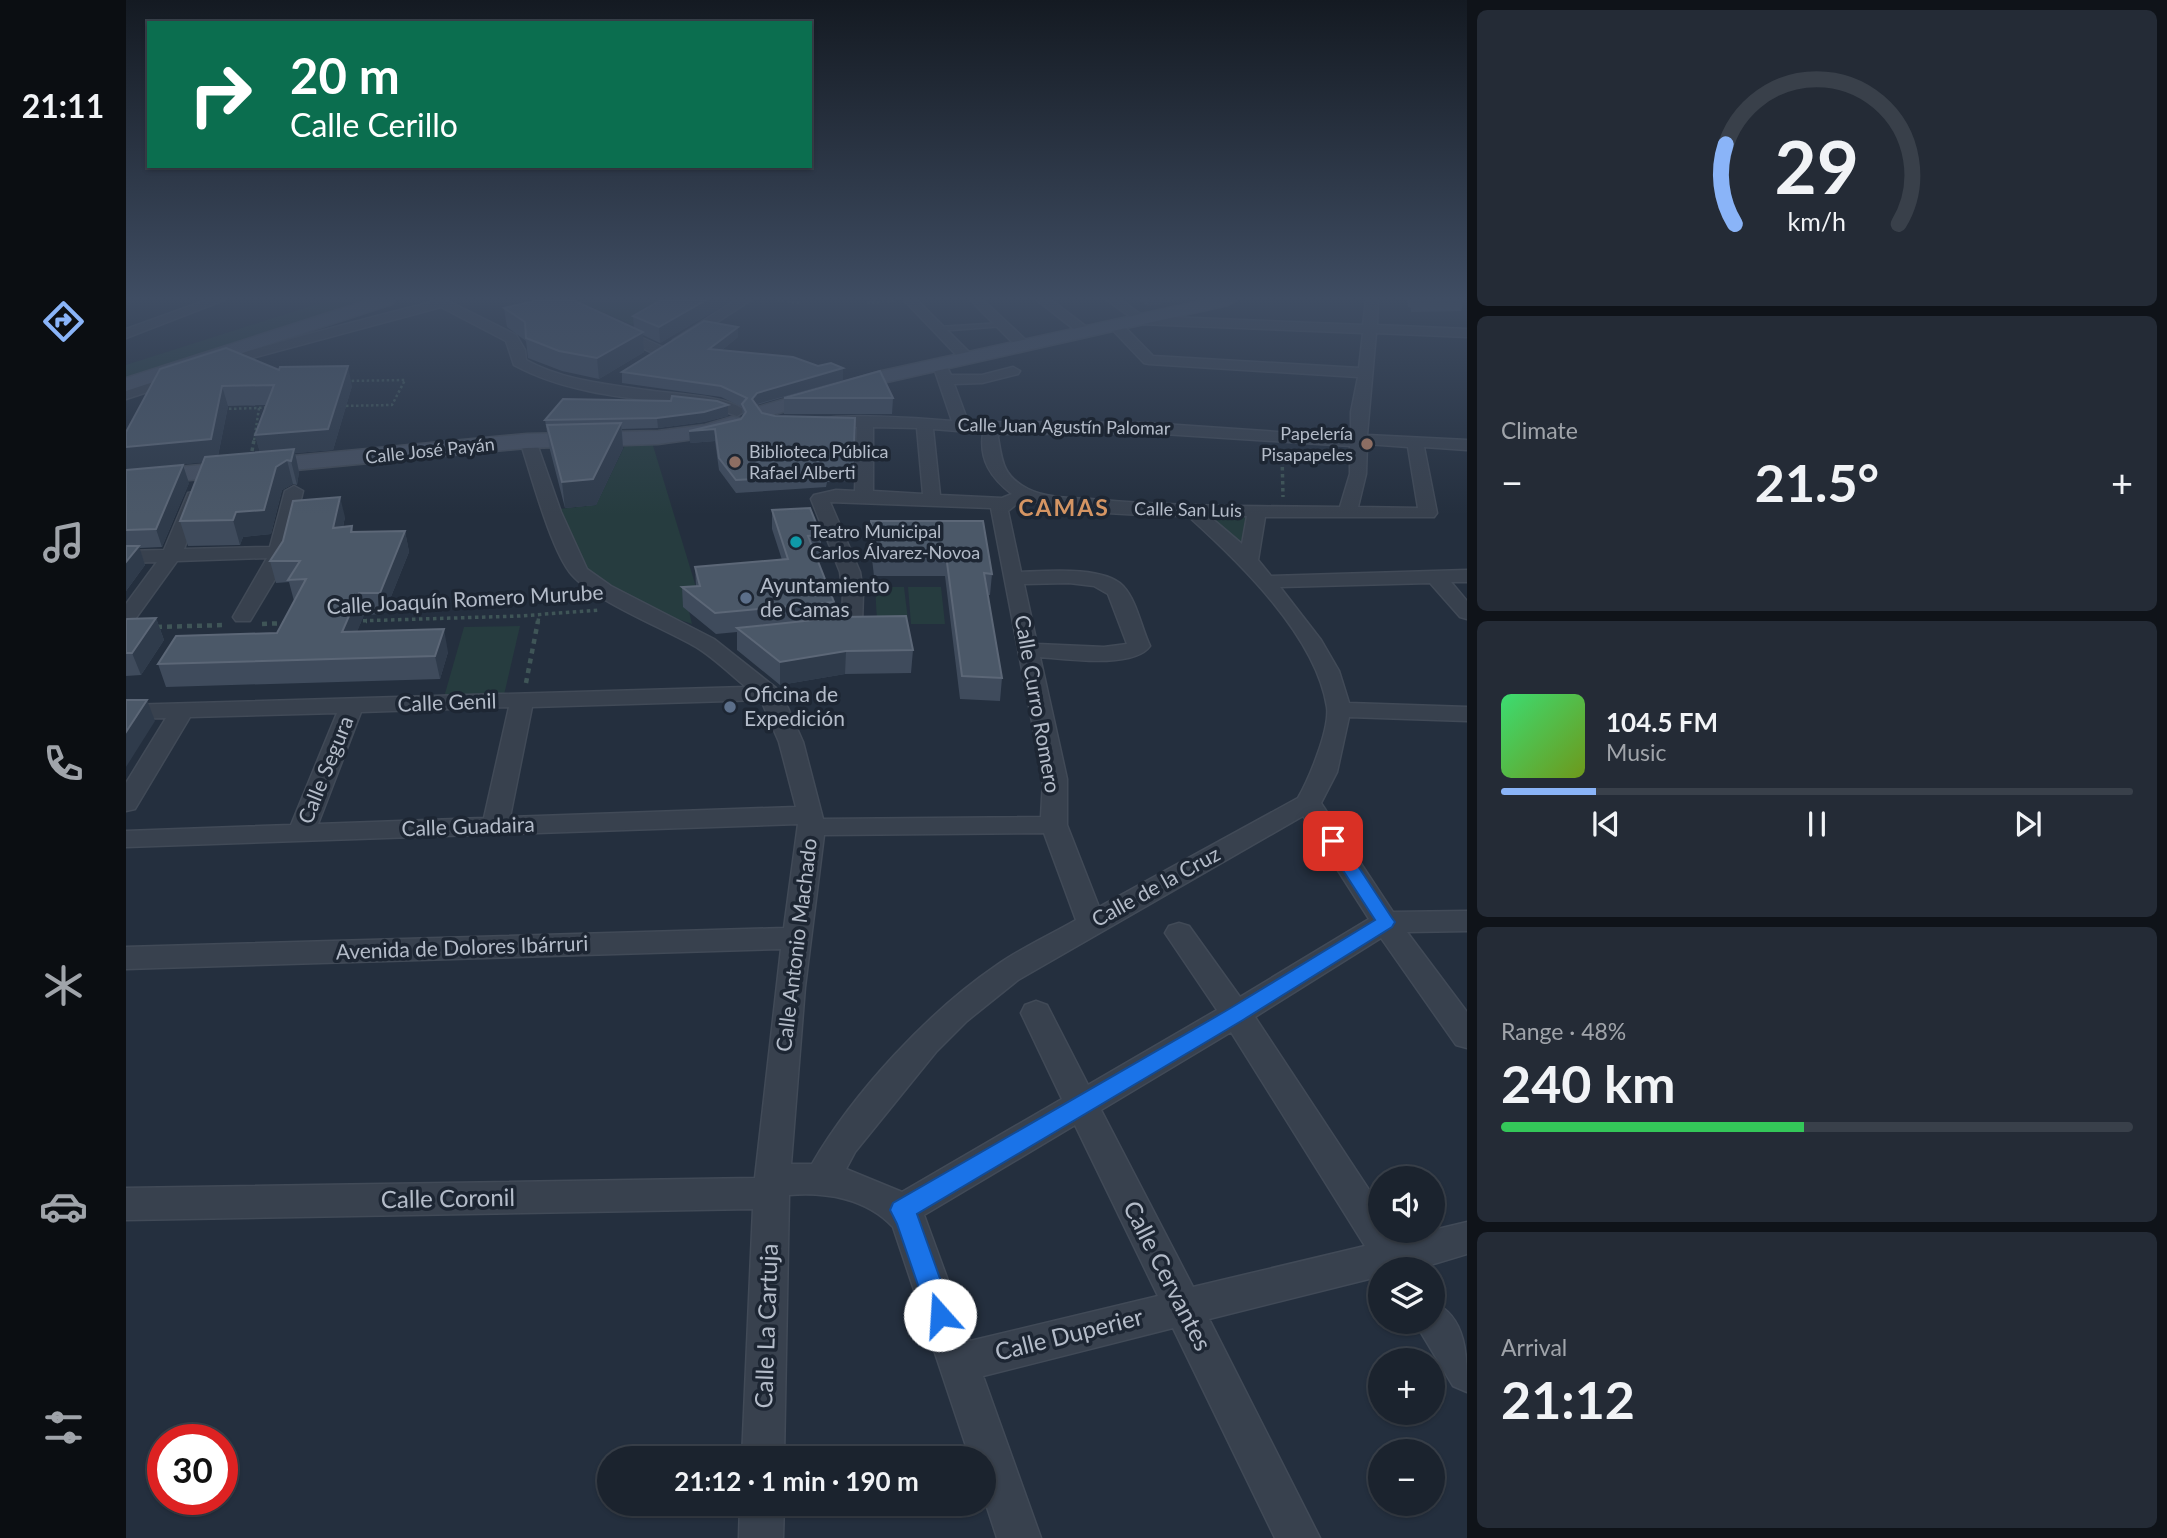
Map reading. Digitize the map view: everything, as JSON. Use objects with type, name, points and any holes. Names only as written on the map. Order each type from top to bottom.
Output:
[{"type":"street","points":[[126,385],[166,372]]},
{"type":"street","points":[[126,395],[194,372]]},
{"type":"street","points":[[540,372],[602,387],[721,405],[735,417]]},
{"type":"street","points":[[961,426],[942,372],[982,379],[1010,372]]},
{"type":"street","name":"Calle José Payán","points":[[126,480],[528,441],[677,435],[709,431],[735,417],[783,419],[871,380],[942,372]]},
{"type":"street","points":[[1347,372],[1366,373],[1359,412],[1359,474],[1348,512]]},
{"type":"street","points":[[602,387],[626,373]]},
{"type":"street","name":"Calle Juan Agustín Palomar","points":[[783,419],[992,429],[1121,427],[1467,445]]},
{"type":"street","points":[[864,495],[865,421]]},
{"type":"street","points":[[924,424],[932,499]]},
{"type":"street","name":"Calle San Luis","points":[[992,429],[990,437],[995,469],[1013,498],[1193,511],[1428,513],[1415,443]]},
{"type":"street","name":"Calle Antonio Machado","points":[[528,441],[574,565],[592,583],[706,644],[768,693],[778,708],[791,742],[811,821],[771,1187]]},
{"type":"street","points":[[126,618],[172,555],[204,472]]},
{"type":"street","points":[[241,622],[279,552],[294,491]]},
{"type":"street","points":[[806,634],[839,631],[848,628],[854,620],[850,572],[820,499],[830,495],[932,499],[1013,498]]},
{"type":"street","name":"Calle Curro Romero","points":[[1013,498],[999,511],[1055,779],[1054,825],[1091,923]]},
{"type":"street","points":[[1193,511],[1248,560],[1310,640],[1328,671],[1339,710],[1325,772],[1308,803],[1385,922],[1467,1036]]},
{"type":"street","points":[[1248,560],[1257,512]]},
{"type":"street","points":[[126,557],[279,552]]},
{"type":"street","points":[[1265,582],[1467,576]]},
{"type":"street","points":[[1435,577],[1467,613]]},
{"type":"street","points":[[1015,578],[1090,579],[1105,582],[1116,590],[1139,646],[1134,652],[1119,653],[1029,650]]},
{"type":"street","points":[[706,644],[729,642]]},
{"type":"street","name":"Calle Genil","points":[[126,712],[768,693]]},
{"type":"street","points":[[495,827],[522,701]]},
{"type":"street","name":"Calle Segura","points":[[300,833],[351,707]]},
{"type":"street","points":[[1339,710],[1467,714]]},
{"type":"street","points":[[126,803],[182,711]]},
{"type":"street","name":"Calle de la Cruz","points":[[823,1177],[843,1142],[925,1043],[956,1013],[1007,972],[1308,803]]},
{"type":"street","name":"Calle Guadaira","points":[[126,839],[495,827],[811,821],[1054,825]]},
{"type":"street","points":[[902,1210],[1236,1014],[1385,922],[1467,921]]},
{"type":"street","points":[[1179,933],[1236,1014],[1392,1257]]},
{"type":"street","name":"Avenida de Dolores Ibárruri","points":[[126,958],[797,938]]},
{"type":"street","name":"Calle Cervantes","points":[[1036,1013],[1298,1538]]},
{"type":"street","points":[[823,1177],[845,1182],[902,1210],[908,1219],[1018,1538]]},
{"type":"street","name":"Calle Coronil","points":[[126,1204],[771,1187],[823,1177]]},
{"type":"street","name":"Calle La Cartuja","points":[[763,1446],[771,1187]]},
{"type":"street","name":"Calle Duperier","points":[[1410,1257],[1467,1238]]},
{"type":"street","name":"Calle Duperier","points":[[957,1363],[1182,1307],[1368,1268]]},
{"type":"street","points":[[1442,1334],[1467,1372]]},
{"type":"street","points":[[761,1538],[762,1516]]},
{"type":"path","points":[[338,381],[405,380],[392,405],[339,406]]},
{"type":"path","points":[[213,409],[273,407]]},
{"type":"path","points":[[249,469],[259,408]]},
{"type":"path","points":[[1282,436],[1283,512]]},
{"type":"path","name":"Calle Joaquín Romero Murube","points":[[350,621],[539,615],[638,607]]},
{"type":"path","points":[[522,701],[539,615]]},
{"type":"path","points":[[151,627],[241,622],[295,623]]},
{"type":"green space","points":[[126,372],[155,372],[126,381]]},
{"type":"green space","points":[[651,439],[696,587],[688,607],[692,624],[633,601],[592,574],[576,551],[559,509],[596,505],[627,441]]},
{"type":"green space","points":[[1200,513],[1250,514],[1244,547]]},
{"type":"green space","points":[[875,587],[904,587],[908,620],[877,620]]},
{"type":"green space","points":[[908,587],[941,587],[945,624],[911,624]]},
{"type":"green space","points":[[520,626],[504,695],[444,697],[464,627]]},
{"type":"building","points":[[159,372],[346,372],[328,429],[255,435],[274,385],[222,386],[211,439],[126,447],[126,432]]},
{"type":"building","points":[[622,372],[830,372],[757,393],[752,399],[762,413],[775,416],[855,418],[853,468],[825,470],[827,475],[736,480],[719,458],[715,429],[689,431],[741,419],[746,412],[742,404],[747,398],[721,386]]},
{"type":"building","points":[[880,372],[893,398],[784,398]]},
{"type":"building","points":[[672,396],[717,401],[728,405],[704,412],[657,418],[545,420],[563,399],[671,401]]},
{"type":"building","points":[[621,423],[593,479],[562,482],[547,425]]},
{"type":"building","points":[[294,449],[291,461],[287,460],[276,467],[264,510],[236,512],[233,520],[180,521],[205,457]]},
{"type":"building","points":[[183,465],[156,529],[126,530],[126,470]]},
{"type":"building","points":[[340,497],[333,528],[352,526],[351,532],[405,531],[380,593],[359,593],[342,632],[444,629],[435,656],[158,664],[176,636],[277,633],[306,579],[288,580],[300,561],[270,561],[283,541],[293,501]]},
{"type":"building","points":[[810,508],[821,535],[808,536],[834,602],[715,613],[682,587],[700,586],[695,567],[788,559],[772,510]]},
{"type":"building","points":[[871,521],[983,521],[992,574],[984,573],[1002,678],[962,676],[946,555],[875,555]]},
{"type":"building","points":[[126,546],[139,546],[126,562]]},
{"type":"building","points":[[906,616],[913,650],[846,651],[780,662],[737,628],[842,617]]},
{"type":"building","points":[[156,618],[132,653],[126,653],[126,620]]},
{"type":"building","points":[[126,700],[147,700],[126,732]]},
{"type":"place","name":"Papelería Pisapapeles","points":[[1367,444]]},
{"type":"place","name":"Biblioteca Pública Rafael Alberti","points":[[735,462]]},
{"type":"place","name":"Teatro Municipal Carlos Álvarez-Novoa","points":[[796,542]]},
{"type":"place","name":"Ayuntamiento de Camas","points":[[746,598]]},
{"type":"place","name":"Oficina de Expedición","points":[[730,707]]},
{"type":"district","name":"CAMAS","points":[[1064,508]]},
{"type":"route","points":[[940,1315],[908,1219],[902,1210],[1236,1014],[1385,922],[1333,841]]}]
